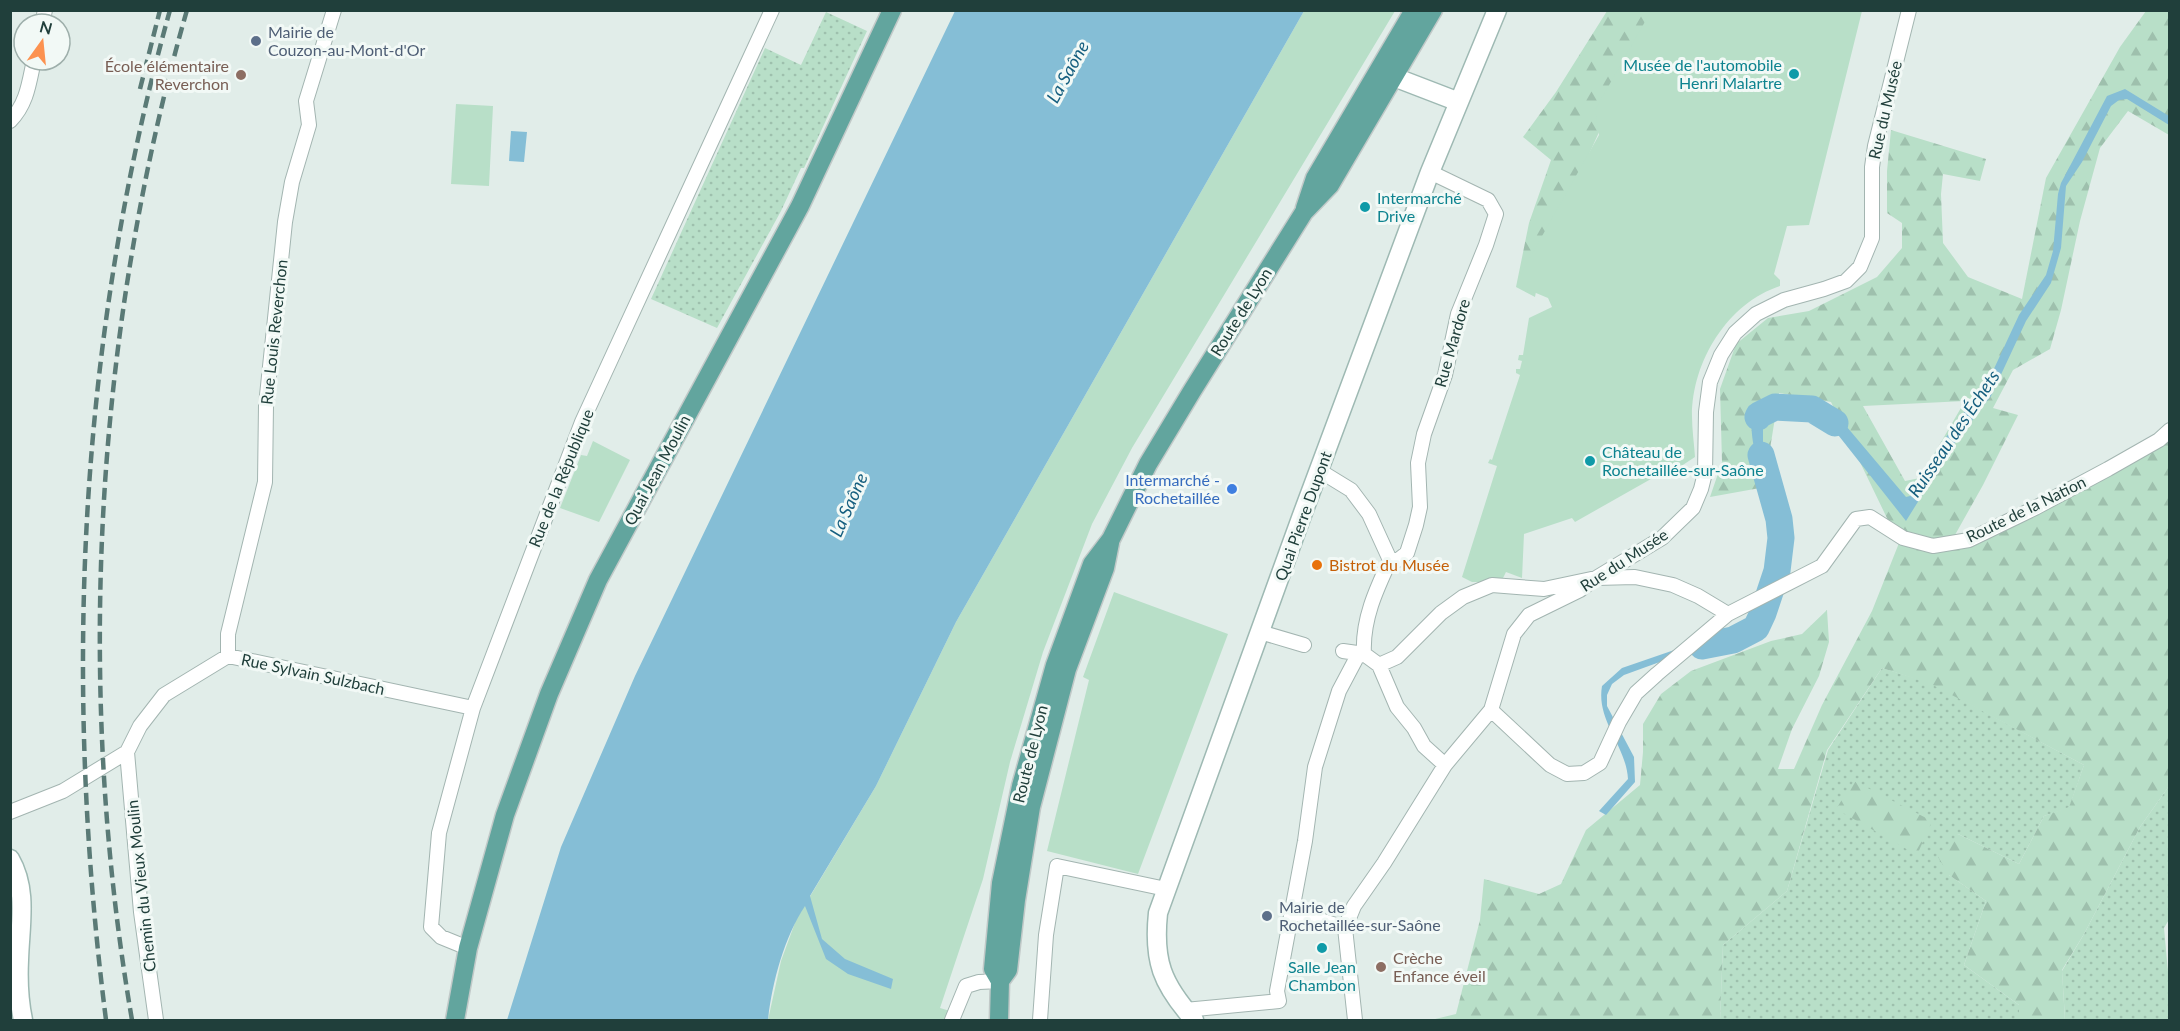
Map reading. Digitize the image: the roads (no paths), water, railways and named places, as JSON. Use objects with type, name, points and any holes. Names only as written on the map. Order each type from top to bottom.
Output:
[{"type":"main road","name":"Quai Jean Moulin","points":[[455,1020],[468,948],[505,815],[533,735],[598,580],[800,206],[892,10]]},
{"type":"main road","name":"Route de Lyon","points":[[1304,212],[1315,178],[1414,10]]},
{"type":"main road","name":"Route de Lyon","points":[[999,1020],[1000,981],[1008,970],[1025,839],[1055,709],[1067,669],[1105,567],[1111,539],[1148,464],[1304,212],[1330,185],[1433,10]]},
{"type":"street","name":"Rue Louis Reverchon","points":[[228,656],[228,634],[265,482],[266,405],[285,222],[292,182],[309,125],[306,101],[334,10]]},
{"type":"street","name":"Rue de la République","points":[[468,948],[441,937],[431,927],[439,833],[473,708],[582,422],[772,10]]},
{"type":"street","name":"Quai Pierre Dupont","points":[[1189,1015],[1164,981],[1157,954],[1158,913],[1430,172],[1497,10]]},
{"type":"street","name":"Rue du Musée","points":[[1345,928],[1354,906],[1384,863],[1445,765],[1491,710],[1514,634],[1529,615],[1580,590],[1662,538],[1693,508],[1705,473],[1706,412],[1710,382],[1721,355],[1735,333],[1756,314],[1784,300],[1846,281],[1860,267],[1872,238],[1872,167],[1875,146],[1909,10]]},
{"type":"street","points":[[10,121],[19,112],[26,98],[31,72]]},
{"type":"street","points":[[1394,77],[1459,102]]},
{"type":"street","name":"Rue Mardore","points":[[1390,561],[1398,560],[1407,553],[1420,507],[1418,463],[1424,434],[1445,375],[1458,314],[1486,246],[1496,214],[1488,200],[1430,172]]},
{"type":"street","name":"Route de la Nation","points":[[1491,710],[1550,765],[1567,774],[1584,773],[1600,763],[1619,722],[1636,693],[1728,614],[1822,566],[1856,519],[1870,517],[1903,538],[1933,546],[1969,540],[2108,469],[2159,440],[2169,430]]},
{"type":"street","points":[[1320,471],[1351,490],[1369,514],[1390,561],[1376,590],[1368,614],[1363,642],[1364,654]]},
{"type":"street","points":[[1379,665],[1397,657],[1441,613],[1463,597],[1492,585],[1544,589],[1596,578],[1635,577],[1673,585],[1698,596],[1728,614]]},
{"type":"street","points":[[1260,632],[1304,645]]},
{"type":"street","points":[[1343,651],[1364,654],[1379,665],[1397,707],[1414,728],[1424,746],[1445,765]]},
{"type":"street","points":[[1189,1015],[1279,1001],[1277,991],[1315,766],[1339,691],[1357,657],[1364,654]]},
{"type":"street","name":"Rue Sylvain Sulzbach","points":[[127,752],[140,726],[164,695],[228,656],[473,708]]},
{"type":"street","points":[[10,812],[63,791],[127,752]]},
{"type":"street","name":"Chemin du Vieux Moulin","points":[[127,752],[141,912],[156,1020]]},
{"type":"street","points":[[10,859],[19,874],[22,900],[19,985],[23,1020]]},
{"type":"street","points":[[1040,1020],[1046,935],[1057,866],[1166,889]]},
{"type":"street","points":[[1292,911],[1345,928],[1355,1020]]},
{"type":"street","points":[[952,1020],[966,986],[979,982],[1000,981]]},
{"type":"water","name":"La Saône","points":[[955,11],[1304,11],[956,622],[876,786],[810,896],[822,939],[845,959],[893,979],[891,989],[848,974],[826,959],[805,906],[791,932],[780,961],[768,1020],[507,1020],[561,847],[635,676]]},
{"type":"water","points":[[2125,89],[2169,116],[2169,125],[2127,99],[2119,100],[2111,106],[2082,162],[2066,186],[2061,248],[2051,283],[2026,321],[1991,396],[1954,444],[1906,521],[1835,431],[1816,416],[1801,411],[1803,400],[1824,404],[1836,414],[1906,497],[1910,496],[1939,447],[1992,373],[2019,315],[2046,275],[2053,251],[2061,183],[2107,96]]},
{"type":"water","points":[[511,131],[527,132],[524,162],[509,161]]},
{"type":"water","points":[[1792,398],[1789,412],[1773,417],[1763,428],[1763,448],[1773,483],[1769,498],[1754,449],[1752,422],[1754,411],[1763,401]]},
{"type":"water","points":[[1779,504],[1784,529],[1780,579],[1768,585],[1775,556],[1775,522]]},
{"type":"water","points":[[1738,635],[1736,643],[1718,648],[1690,651],[1624,675],[1612,684],[1607,695],[1607,706],[1634,757],[1635,782],[1606,815],[1599,811],[1628,779],[1622,755],[1603,711],[1602,686],[1622,668],[1683,647],[1726,640]]},
{"type":"waterway","name":"Ruisseau des Échets","points":[[1758,417],[1775,407],[1812,409],[1835,423]]},
{"type":"waterway","name":"Ruisseau des Échets","points":[[1702,646],[1733,640],[1756,628],[1777,571],[1781,538],[1779,519],[1761,455]]},
{"type":"railway","points":[[140,89],[160,10]]},
{"type":"railway","points":[[106,1020],[93,893],[85,766],[83,639],[87,512],[98,385],[115,259],[139,134],[170,10]]},
{"type":"railway","points":[[132,1020],[114,895],[103,768],[100,641],[103,512],[114,385],[131,258],[156,133],[187,10]]},
{"type":"place","name":"Mairie de Couzon-au-Mont-d'Or","points":[[256,41]]},
{"type":"place","name":"Musée de l'automobile Henri Malartre","points":[[1794,74]]},
{"type":"place","name":"École élémentaire Reverchon","points":[[241,75]]},
{"type":"place","name":"Intermarché Drive","points":[[1365,207]]},
{"type":"place","name":"Château de Rochetaillée-sur-Saône","points":[[1590,461]]},
{"type":"place","name":"Intermarché - Rochetaillée","points":[[1232,489]]},
{"type":"place","name":"Bistrot du Musée","points":[[1317,565]]},
{"type":"place","name":"Mairie de Rochetaillée-sur-Saône","points":[[1267,916]]},
{"type":"place","name":"Salle Jean Chambon","points":[[1322,948]]},
{"type":"place","name":"Crèche Enfance éveil","points":[[1381,967]]}]
